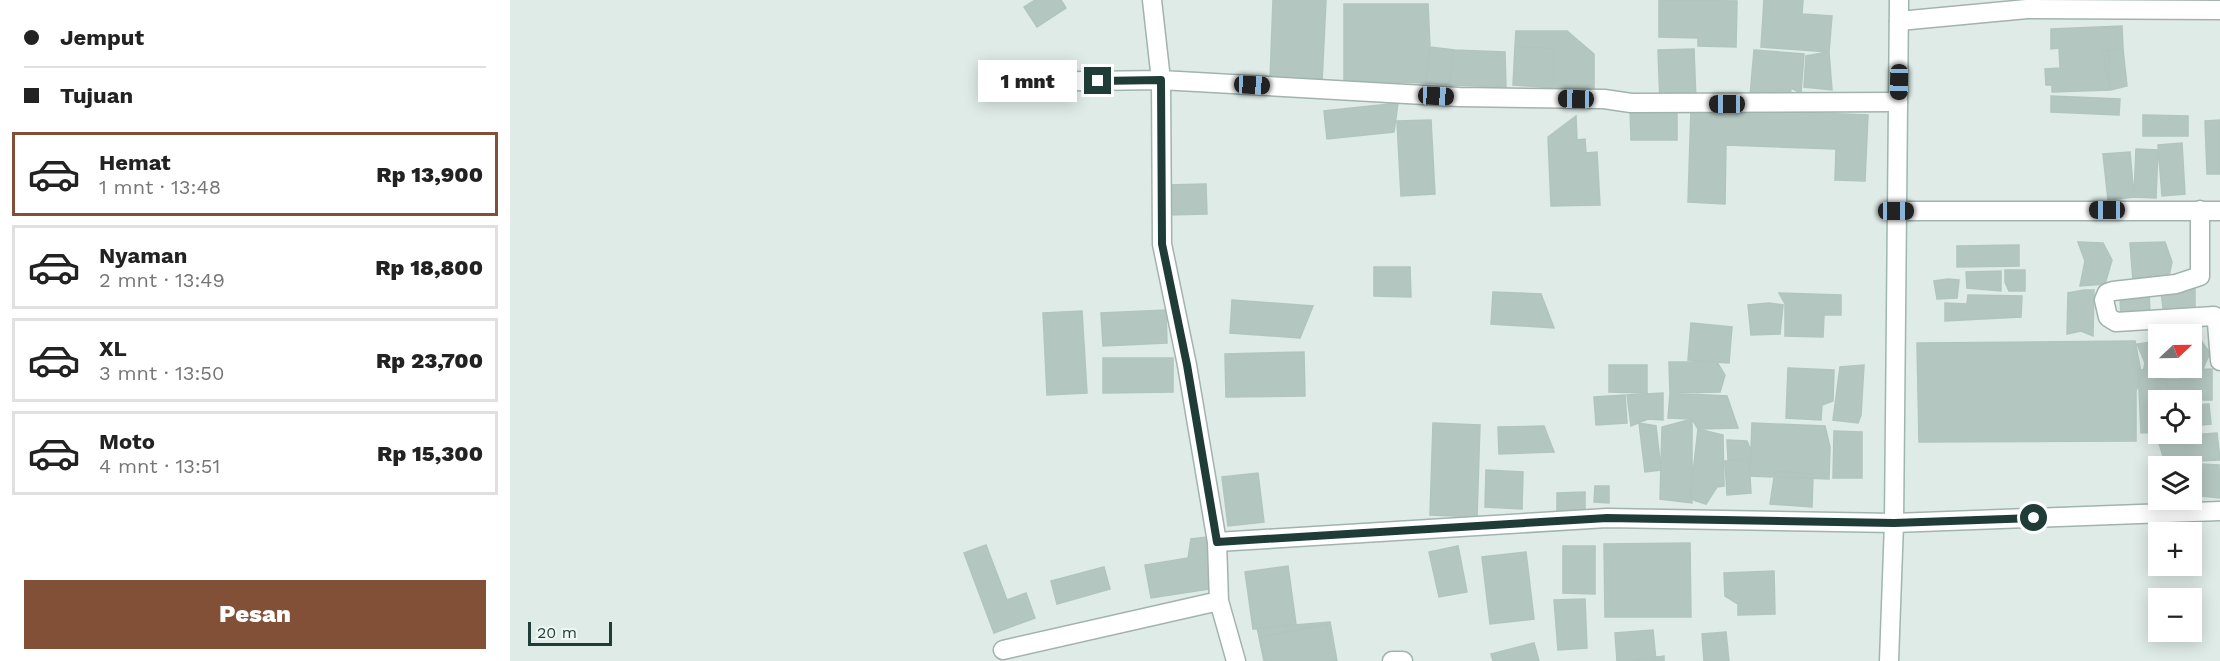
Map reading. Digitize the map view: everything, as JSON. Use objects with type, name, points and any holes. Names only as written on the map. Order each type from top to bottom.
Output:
[{"type":"street","points":[[1152,0],[1161,80],[1162,244],[1187,365],[1217,542],[1219,600],[1236,661]]},
{"type":"street","points":[[1889,661],[1894,523],[1899,0]]},
{"type":"street","points":[[1899,21],[2027,9],[2220,10]]},
{"type":"street","points":[[1014,82],[1161,80],[1459,97],[1604,99],[1631,103],[1898,102]]},
{"type":"street","points":[[2200,210],[2200,276],[2176,284],[2113,291],[2107,293],[2104,300],[2108,317],[2116,322],[2214,316],[2217,323],[2220,361]]},
{"type":"street","points":[[1896,211],[2220,211]]},
{"type":"street","points":[[1217,542],[1607,518],[1894,523],[2220,511]]},
{"type":"street","points":[[1003,650],[1219,600]]},
{"type":"street","points":[[1392,661],[1403,661]]},
{"type":"building","points":[[1035,0],[1061,0],[1066,8],[1037,27],[1024,7]]},
{"type":"building","points":[[1273,0],[1326,0],[1322,83],[1270,80]]},
{"type":"building","points":[[1659,0],[1737,1],[1736,47],[1698,46],[1698,38],[1659,37]]},
{"type":"building","points":[[1764,0],[1803,0],[1802,14],[1832,16],[1829,52],[1761,47]]},
{"type":"building","points":[[1344,4],[1428,4],[1430,47],[1426,83],[1344,81]]},
{"type":"building","points":[[2122,26],[2123,49],[2108,50],[2110,90],[2052,92],[2052,85],[2046,85],[2045,69],[2060,68],[2059,48],[2051,49],[2051,29]]},
{"type":"building","points":[[1516,31],[1567,31],[1594,54],[1594,89],[1552,88],[1554,49],[1515,46]]},
{"type":"building","points":[[1515,46],[1554,49],[1552,88],[1513,85]]},
{"type":"building","points":[[1430,47],[1454,50],[1449,85],[1426,83]]},
{"type":"building","points":[[1694,49],[1696,101],[1660,102],[1658,50]]},
{"type":"building","points":[[2123,49],[2127,86],[2110,90],[2103,51]]},
{"type":"building","points":[[1454,50],[1505,52],[1506,87],[1449,85]]},
{"type":"building","points":[[1754,50],[1804,54],[1801,93],[1791,88],[1790,99],[1750,96]]},
{"type":"building","points":[[1829,52],[1832,90],[1804,87],[1806,56]]},
{"type":"building","points":[[2051,96],[2120,99],[2119,115],[2051,112]]},
{"type":"building","points":[[1398,103],[1394,132],[1327,139],[1324,111]]},
{"type":"building","points":[[1677,106],[1677,140],[1631,140],[1630,107]]},
{"type":"building","points":[[1691,108],[1868,115],[1865,181],[1835,180],[1836,149],[1726,145],[1725,204],[1688,202]]},
{"type":"building","points":[[2143,115],[2188,116],[2188,136],[2143,136]]},
{"type":"building","points":[[1576,116],[1577,140],[1585,139],[1586,153],[1597,152],[1600,205],[1551,206],[1548,137]]},
{"type":"building","points":[[1431,120],[1435,194],[1401,196],[1397,121]]},
{"type":"building","points":[[2220,120],[2220,174],[2207,174],[2205,121]]},
{"type":"building","points":[[2182,143],[2185,194],[2162,196],[2158,145]]},
{"type":"building","points":[[2136,149],[2158,150],[2156,198],[2134,197]]},
{"type":"building","points":[[2130,152],[2134,197],[2108,200],[2103,154]]},
{"type":"building","points":[[1206,184],[1207,214],[1167,215],[1166,185]]},
{"type":"building","points":[[2078,242],[2103,243],[2112,260],[2105,284],[2080,286],[2085,261]]},
{"type":"building","points":[[2165,242],[2172,262],[2169,276],[2133,281],[2130,243]]},
{"type":"building","points":[[2019,245],[2019,266],[1957,267],[1957,246]]},
{"type":"building","points":[[1374,267],[1410,267],[1411,297],[1374,296]]},
{"type":"building","points":[[2005,270],[2025,270],[2025,291],[2009,291],[2005,282]]},
{"type":"building","points":[[2001,271],[2001,291],[1967,288],[1966,272]]},
{"type":"building","points":[[1959,280],[1957,298],[1937,299],[1934,281]]},
{"type":"building","points":[[2195,289],[2195,309],[2164,316],[2161,292]]},
{"type":"building","points":[[2094,290],[2093,336],[2081,331],[2067,334],[2068,293]]},
{"type":"building","points":[[2149,291],[2150,317],[2121,318],[2120,298]]},
{"type":"building","points":[[1493,292],[1541,294],[1554,328],[1491,324]]},
{"type":"building","points":[[1779,293],[1841,295],[1841,315],[1824,315],[1823,337],[1785,336],[1785,304]]},
{"type":"building","points":[[1968,295],[2022,296],[2021,317],[1945,321],[1945,303],[1967,304]]},
{"type":"building","points":[[1232,300],[1313,306],[1300,338],[1230,333]]},
{"type":"building","points":[[1769,303],[1783,305],[1780,334],[1751,335],[1748,305]]},
{"type":"building","points":[[1166,310],[1167,343],[1103,346],[1101,313]]},
{"type":"building","points":[[1082,311],[1087,393],[1047,395],[1043,313]]},
{"type":"building","points":[[1691,323],[1732,327],[1729,363],[1688,360]]},
{"type":"building","points":[[2135,341],[2142,377],[2136,391],[2136,441],[1919,442],[1917,343]]},
{"type":"building","points":[[2148,342],[2148,376],[2142,377],[2145,363],[2137,344]]},
{"type":"building","points":[[2202,342],[2210,353],[2202,371]]},
{"type":"building","points":[[1304,352],[1305,396],[1226,397],[1225,354]]},
{"type":"building","points":[[1103,358],[1173,358],[1173,392],[1103,393]]},
{"type":"building","points":[[1669,362],[1717,362],[1725,375],[1720,392],[1670,393]]},
{"type":"building","points":[[1609,365],[1647,365],[1647,393],[1609,392]]},
{"type":"building","points":[[1864,365],[1861,415],[1858,423],[1833,420],[1840,367]]},
{"type":"building","points":[[1788,368],[1834,370],[1833,401],[1822,405],[1821,420],[1786,418]]},
{"type":"building","points":[[2138,369],[2148,371],[2148,378],[2164,378],[2168,390],[2148,390],[2148,433],[2141,433]]},
{"type":"building","points":[[2202,369],[2212,369],[2212,400],[2202,400],[2202,390],[2157,390],[2155,379],[2202,378]]},
{"type":"building","points":[[1663,393],[1663,420],[1648,419],[1631,426],[1627,395]]},
{"type":"building","points":[[1670,393],[1727,396],[1738,428],[1698,429],[1692,419],[1668,418]]},
{"type":"building","points":[[1625,395],[1627,423],[1596,425],[1594,397]]},
{"type":"building","points":[[2202,404],[2209,404],[2211,424],[2202,425]]},
{"type":"building","points":[[1692,419],[1692,503],[1660,499],[1662,427]]},
{"type":"building","points":[[1433,423],[1480,425],[1477,517],[1430,515]]},
{"type":"building","points":[[1639,423],[1656,426],[1661,470],[1645,472]]},
{"type":"building","points":[[1752,423],[1825,426],[1830,447],[1829,479],[1750,476]]},
{"type":"building","points":[[1544,426],[1554,452],[1499,454],[1498,427]]},
{"type":"building","points":[[1698,429],[1723,435],[1724,486],[1717,487],[1706,504],[1690,499]]},
{"type":"building","points":[[1834,431],[1862,432],[1862,478],[1833,478]]},
{"type":"building","points":[[2217,433],[2220,460],[2202,461],[2202,456],[2163,456],[2159,444],[2202,444],[2202,434]]},
{"type":"building","points":[[1727,440],[1747,441],[1751,451],[1749,459],[1728,460]]},
{"type":"building","points":[[1749,459],[1751,493],[1727,495],[1725,461]]},
{"type":"building","points":[[2202,464],[2219,465],[2220,498],[2202,496]]},
{"type":"building","points":[[1486,470],[1523,472],[1522,509],[1485,507]]},
{"type":"building","points":[[1775,471],[1813,474],[1812,507],[1770,504]]},
{"type":"building","points":[[1258,473],[1264,522],[1228,526],[1222,477]]},
{"type":"building","points":[[1595,486],[1609,486],[1609,503],[1594,502]]},
{"type":"building","points":[[1585,492],[1585,514],[1557,514],[1557,493]]},
{"type":"building","points":[[1207,537],[1215,588],[1151,598],[1145,565],[1188,558],[1191,539]]},
{"type":"building","points":[[1690,543],[1691,617],[1605,617],[1604,544]]},
{"type":"building","points":[[986,545],[1007,600],[1026,593],[1035,618],[994,633],[964,553]]},
{"type":"building","points":[[1458,546],[1467,592],[1439,597],[1429,552]]},
{"type":"building","points":[[1563,546],[1595,546],[1595,594],[1563,593]]},
{"type":"building","points":[[1526,552],[1534,619],[1490,624],[1482,557]]},
{"type":"building","points":[[1288,566],[1296,624],[1253,629],[1245,572]]},
{"type":"building","points":[[1104,567],[1110,589],[1057,604],[1051,581]]},
{"type":"building","points":[[1774,571],[1775,614],[1738,615],[1738,604],[1725,596],[1724,573]]},
{"type":"building","points":[[1585,599],[1587,648],[1558,650],[1554,600]]},
{"type":"building","points":[[1330,622],[1337,661],[1265,661],[1257,628]]},
{"type":"building","points":[[1327,624],[1334,661],[1264,661],[1259,637]]},
{"type":"building","points":[[1653,630],[1656,661],[1617,661],[1615,633]]},
{"type":"building","points":[[1726,632],[1729,661],[1704,661],[1702,634]]},
{"type":"building","points":[[1534,643],[1539,661],[1493,661],[1491,654]]},
{"type":"building","points":[[1664,656],[1664,661],[1634,661],[1634,660]]},
{"type":"route","points":[[1098,81],[1161,80],[1162,244],[1187,365],[1217,542],[1607,518],[1894,523],[2034,518]]}]
